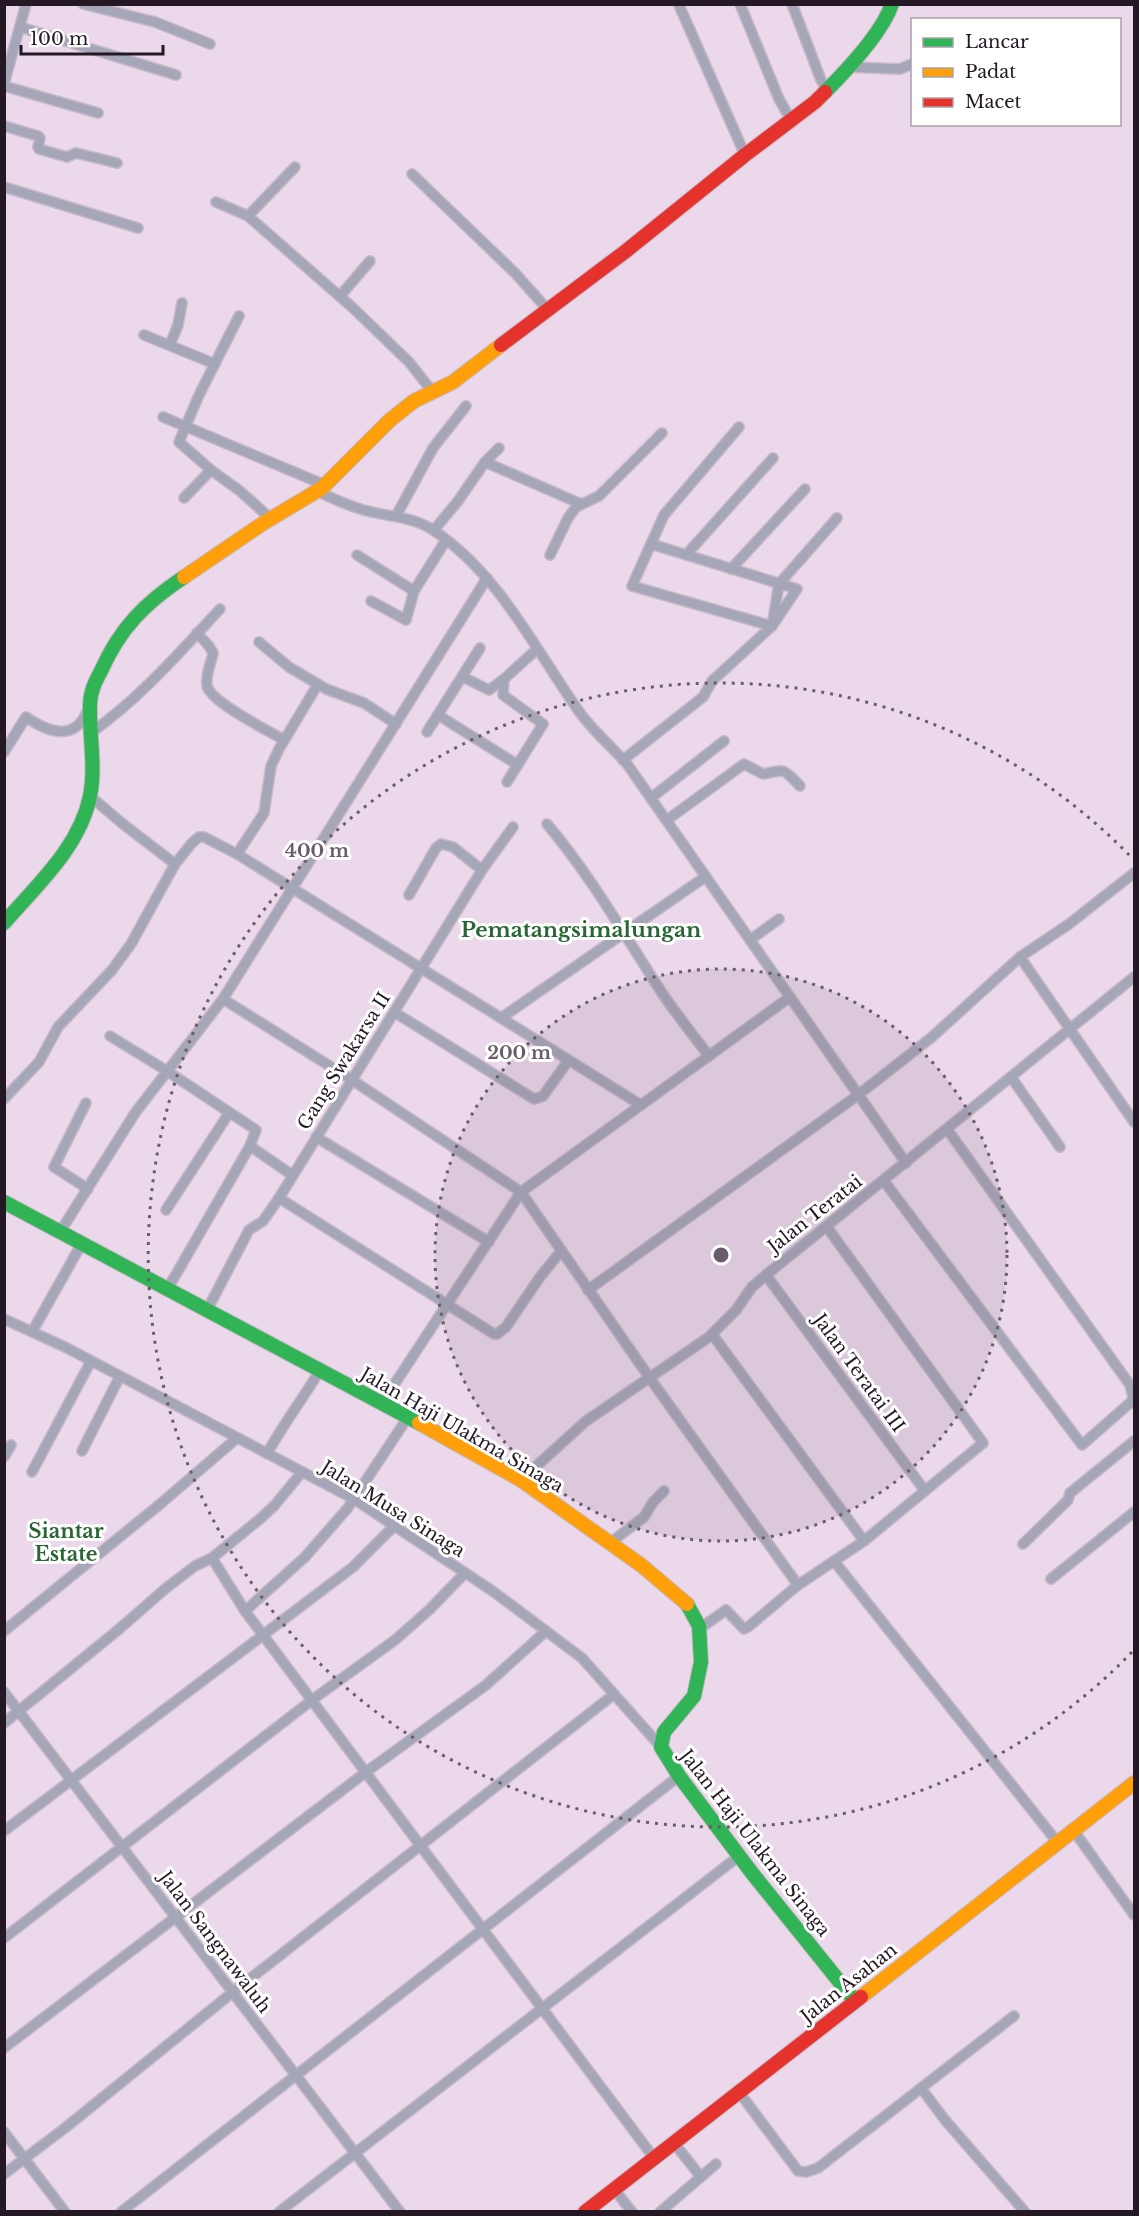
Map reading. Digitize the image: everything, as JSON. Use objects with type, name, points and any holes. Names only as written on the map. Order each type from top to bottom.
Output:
[{"type":"main road","points":[[4,923],[65,851],[79,828],[90,796],[93,732],[90,704],[100,668],[112,646],[141,610],[160,592],[321,488],[390,420],[414,401],[453,382],[635,244],[791,120],[827,90],[848,67],[887,18],[892,4]]},
{"type":"main road","name":"Jalan Haji Ulakma Sinaga","points":[[4,1202],[382,1403],[521,1480],[610,1543],[679,1596],[694,1616],[699,1629],[701,1662],[694,1696],[664,1732],[661,1747],[679,1776],[739,1856],[855,2001]]},
{"type":"main road","name":"Jalan Asahan","points":[[585,2211],[1134,1783]]},
{"type":"street","points":[[26,4],[5,81],[98,113]]},
{"type":"street","points":[[83,4],[155,22],[210,44]]},
{"type":"street","points":[[740,4],[779,99],[791,120]]},
{"type":"street","points":[[792,4],[827,90]]},
{"type":"street","points":[[679,5],[745,155]]},
{"type":"street","points":[[20,27],[176,75]]},
{"type":"street","points":[[4,34],[16,38]]},
{"type":"street","points":[[848,67],[900,69],[911,64]]},
{"type":"street","points":[[4,126],[38,136],[40,138],[39,149],[67,157],[76,153],[117,163]]},
{"type":"street","points":[[248,216],[295,167]]},
{"type":"street","points":[[412,174],[515,273],[548,310]]},
{"type":"street","points":[[4,187],[138,228]]},
{"type":"street","points":[[216,202],[248,216],[396,348],[432,391]]},
{"type":"street","points":[[340,297],[370,261]]},
{"type":"street","points":[[170,345],[178,325],[182,303]]},
{"type":"street","points":[[239,316],[199,395],[179,442],[271,519]]},
{"type":"street","points":[[144,335],[215,364]]},
{"type":"street","points":[[396,516],[433,448],[466,406]]},
{"type":"street","points":[[163,417],[186,425],[368,511],[420,523],[434,530],[467,557],[487,578],[579,713],[623,760],[667,820],[906,1163]]},
{"type":"street","points":[[739,427],[664,515],[632,586],[771,626]]},
{"type":"street","points":[[550,555],[571,512],[581,504],[599,496],[662,433]]},
{"type":"street","points":[[434,530],[485,462],[499,448]]},
{"type":"street","points":[[686,555],[773,458]]},
{"type":"street","points":[[485,462],[581,504]]},
{"type":"street","points":[[184,498],[212,470]]},
{"type":"street","points":[[731,569],[805,489]]},
{"type":"street","points":[[771,626],[779,584],[837,518]]},
{"type":"street","points":[[371,601],[406,620],[414,591],[446,540]]},
{"type":"street","points":[[623,760],[703,697],[712,681],[771,626],[797,589],[651,544]]},
{"type":"street","points":[[357,555],[414,591]]},
{"type":"street","points":[[60,1232],[135,1113],[223,999],[487,578]]},
{"type":"street","points":[[93,732],[121,711],[156,679],[220,609]]},
{"type":"street","points":[[197,633],[213,653],[207,674],[207,685],[211,694],[223,704],[284,740]]},
{"type":"street","points":[[259,642],[289,667],[318,684],[364,703],[396,724]]},
{"type":"street","points":[[427,732],[480,648]]},
{"type":"street","points":[[463,677],[489,690],[537,649]]},
{"type":"street","points":[[504,679],[503,695],[543,724],[507,782]]},
{"type":"street","points":[[237,854],[264,813],[271,766],[318,684]]},
{"type":"street","points":[[4,752],[26,717],[49,731],[60,732],[79,724],[85,717],[90,704]]},
{"type":"street","points":[[438,715],[518,765]]},
{"type":"street","points":[[651,798],[723,741]]},
{"type":"street","points":[[667,820],[744,764],[763,774],[778,769],[784,770],[800,786]]},
{"type":"street","points":[[90,796],[175,864]]},
{"type":"street","points":[[547,824],[560,839],[663,994],[709,1056]]},
{"type":"street","name":"Gang Swakarsa II","points":[[207,1310],[249,1230],[264,1221],[482,870],[513,827]]},
{"type":"street","points":[[4,1099],[39,1062],[58,1027],[112,969],[131,944],[175,864],[199,837],[204,837],[237,854],[641,1106]]},
{"type":"street","points":[[409,895],[436,848],[441,844],[453,847],[482,870]]},
{"type":"street","points":[[588,1290],[858,1095],[932,1037],[1020,957],[1069,924],[1134,873]]},
{"type":"street","points":[[501,1018],[705,877]]},
{"type":"street","points":[[750,940],[778,919]]},
{"type":"street","points":[[1020,957],[1134,1122]]},
{"type":"street","points":[[1131,980],[1134,991]]},
{"type":"street","name":"Jalan Teratai","points":[[521,1480],[572,1432],[712,1334],[736,1310],[752,1287],[766,1275],[1131,980]]},
{"type":"street","points":[[382,1403],[521,1192],[790,997]]},
{"type":"street","points":[[223,999],[352,1080],[521,1192],[649,1377],[798,1585]]},
{"type":"street","points":[[394,1012],[534,1099],[543,1096],[568,1061]]},
{"type":"street","points":[[110,1036],[256,1130],[250,1146],[167,1290]]},
{"type":"street","points":[[1011,1077],[1060,1147]]},
{"type":"street","points":[[86,1103],[54,1167],[88,1189]]},
{"type":"street","points":[[166,1210],[229,1113]]},
{"type":"street","points":[[884,1180],[1082,1445],[1131,1402],[1133,1397],[1130,1385],[947,1129]]},
{"type":"street","points":[[316,1137],[489,1242]]},
{"type":"street","points":[[250,1146],[292,1175]]},
{"type":"street","points":[[279,1198],[490,1332],[497,1334],[506,1327],[561,1251]]},
{"type":"street","points":[[699,1629],[726,1610],[744,1629],[798,1585],[864,1541],[983,1443],[827,1227]]},
{"type":"street","points":[[32,1332],[82,1244]]},
{"type":"street","name":"Jalan Teratai III","points":[[766,1275],[925,1491]]},
{"type":"street","name":"Jalan Musa Sinaga","points":[[4,1319],[91,1361],[354,1499],[465,1573],[582,1658],[661,1747]]},
{"type":"street","points":[[712,1334],[864,1541]]},
{"type":"street","points":[[32,1472],[91,1361]]},
{"type":"street","points":[[267,1454],[286,1420],[298,1406],[320,1370]]},
{"type":"street","points":[[82,1451],[120,1376]]},
{"type":"street","points":[[245,1611],[324,1537],[354,1499],[408,1417]]},
{"type":"street","points":[[4,1631],[159,1505],[237,1438]]},
{"type":"street","points":[[1023,1544],[1068,1500],[1070,1492],[1134,1441]]},
{"type":"street","points":[[4,1457],[11,1445]]},
{"type":"street","points":[[4,1723],[172,1584],[195,1566],[212,1558],[274,1506],[302,1472]]},
{"type":"street","points":[[610,1543],[644,1517],[653,1502],[664,1491]]},
{"type":"street","points":[[1051,1579],[1134,1512]]},
{"type":"street","points":[[4,1831],[353,1567],[394,1526]]},
{"type":"street","points":[[212,1558],[245,1611],[654,2158]]},
{"type":"street","points":[[834,1561],[1058,1843]]},
{"type":"street","points":[[4,1938],[312,1700],[413,1625],[465,1573]]},
{"type":"street","points":[[4,2048],[366,1772],[486,1684],[546,1631]]},
{"type":"street","name":"Jalan Sangnawaluh","points":[[4,1692],[400,2211]]},
{"type":"street","points":[[4,2174],[613,1695]]},
{"type":"street","points":[[121,2211],[679,1776]]},
{"type":"street","points":[[1074,1831],[1134,1914]]},
{"type":"street","points":[[279,2211],[739,1856]]},
{"type":"street","points":[[739,2092],[798,2171],[806,2172],[818,2168],[1014,2016]]},
{"type":"street","points":[[921,2088],[945,2120],[1025,2211]]},
{"type":"street","points":[[4,2132],[65,2211]]},
{"type":"street","points":[[674,2143],[701,2177]]},
{"type":"street","points":[[660,2211],[716,2164]]},
{"type":"street","points":[[614,2189],[632,2211]]},
{"type":"traffic: fast","points":[[825,92],[872,39],[892,4]]},
{"type":"traffic: fast","points":[[4,923],[55,865],[67,849],[85,815],[92,785],[91,696],[108,656],[135,618],[157,597],[184,577]]},
{"type":"traffic: fast","points":[[4,1202],[419,1423]]},
{"type":"traffic: fast","points":[[687,1604],[699,1626],[701,1662],[694,1696],[664,1732],[661,1747],[679,1776],[752,1873],[855,2001]]},
{"type":"traffic: slow","points":[[184,577],[262,524],[322,488],[390,420],[414,401],[453,382],[501,345]]},
{"type":"traffic: slow","points":[[419,1423],[521,1480],[641,1565],[687,1604]]},
{"type":"traffic: slow","points":[[861,1997],[1134,1783]]},
{"type":"traffic: jam","points":[[501,345],[626,251],[825,92]]},
{"type":"traffic: jam","points":[[585,2212],[861,1997]]},
{"type":"district","name":"Pematangsimalungan","points":[[581,930]]},
{"type":"district","name":"Siantar Estate","points":[[66,1542]]}]
